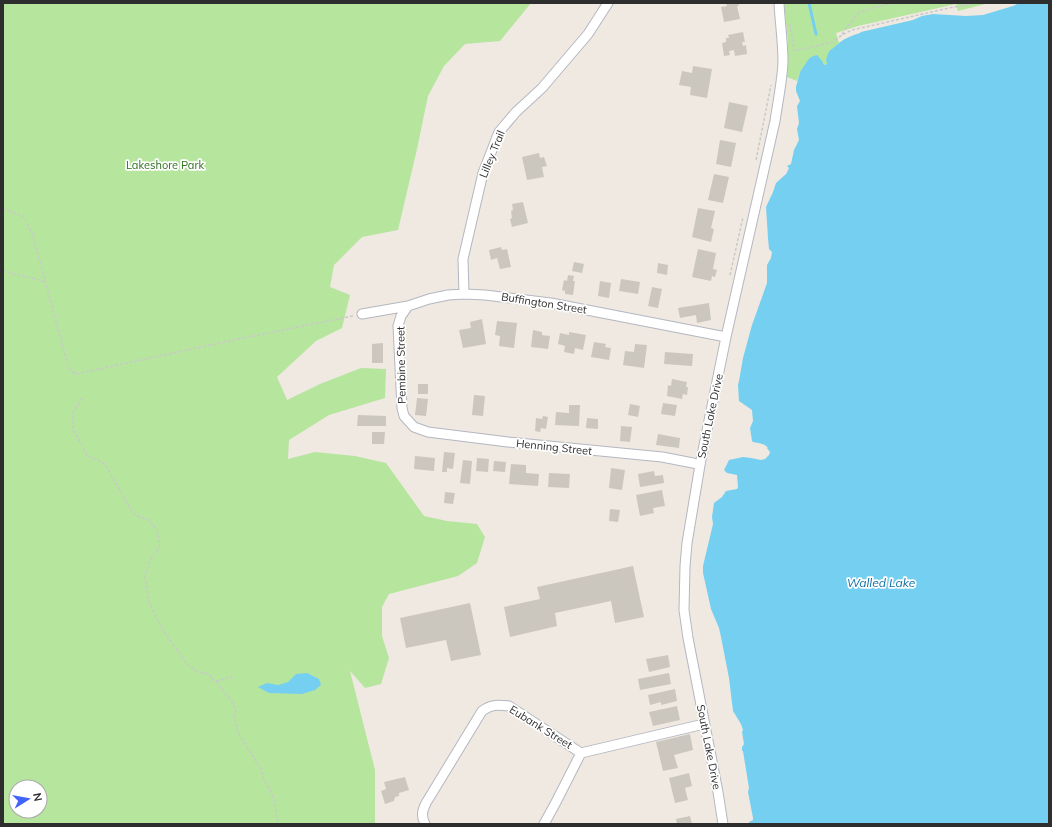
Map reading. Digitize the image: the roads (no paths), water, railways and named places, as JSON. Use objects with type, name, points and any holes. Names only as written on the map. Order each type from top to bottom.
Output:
[{"type":"street","name":"Lilley Trail","points":[[464,294],[463,259],[483,172],[499,132],[516,112],[542,88],[588,34],[608,3]]},
{"type":"street","name":"South Lake Drive","points":[[723,824],[688,638],[684,604],[685,566],[687,543],[700,465],[726,337],[780,90],[783,62],[782,32],[778,5]]},
{"type":"street","name":"Buffington Street","points":[[362,314],[408,306],[436,298],[464,294],[497,296],[551,303],[726,337]]},
{"type":"street","name":"Pembine Street","points":[[408,306],[398,326],[402,408],[404,416],[410,424]]},
{"type":"street","name":"Henning Street","points":[[410,424],[428,432],[508,442],[662,457],[700,465]]},
{"type":"street","name":"Eubank Street","points":[[424,820],[423,810],[426,803],[482,712],[488,707],[498,705],[509,706],[581,753],[704,724]]},
{"type":"street","points":[[544,824],[581,753]]},
{"type":"water","name":"Walled Lake","points":[[1019,3],[1049,3],[1049,824],[749,824],[753,818],[742,751],[744,744],[743,730],[733,711],[729,678],[721,637],[711,609],[703,573],[703,566],[713,524],[712,517],[714,503],[722,497],[726,491],[737,489],[738,487],[737,475],[727,473],[724,470],[729,460],[743,457],[761,460],[765,459],[770,452],[765,445],[752,441],[750,428],[753,421],[752,410],[739,401],[738,385],[743,358],[752,325],[767,283],[767,265],[771,258],[772,252],[769,249],[766,207],[776,183],[786,174],[789,168],[787,166],[791,164],[794,150],[799,140],[797,129],[799,123],[797,106],[800,101],[796,87],[800,72],[811,57],[817,55],[824,65],[827,64],[826,60],[829,51],[844,40],[861,32],[933,14],[966,16],[983,15]]},
{"type":"water","points":[[307,673],[319,679],[321,685],[315,690],[302,694],[269,693],[258,687],[267,683],[278,685],[288,682],[296,674]]},
{"type":"waterway","points":[[809,3],[816,34]]},
{"type":"park label","name":"Lakeshore Park","points":[[165,165]]}]
